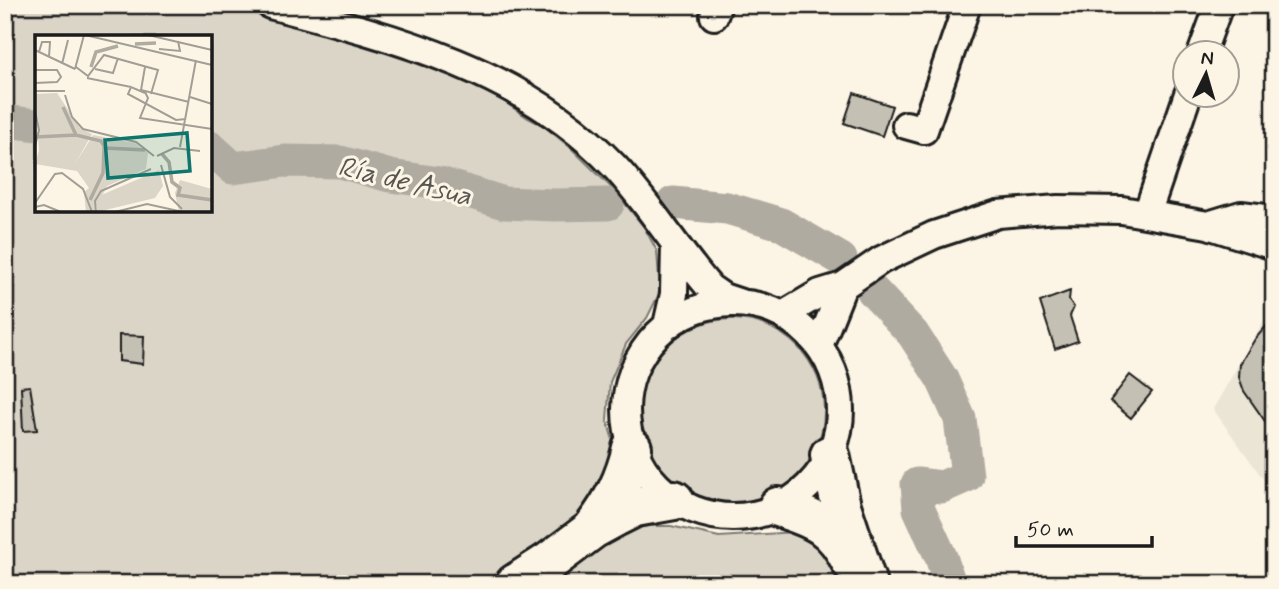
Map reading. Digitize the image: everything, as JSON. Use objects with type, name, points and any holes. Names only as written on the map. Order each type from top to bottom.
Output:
[{"type":"highway","points":[[593,529],[623,483],[632,447]]},
{"type":"highway","points":[[830,455],[841,506],[867,584]]},
{"type":"highway","points":[[515,584],[593,529],[635,507],[674,500]]},
{"type":"highway","points":[[778,507],[811,518],[837,537],[851,562],[858,584]]},
{"type":"street","points":[[270,5],[383,35],[443,56],[536,102],[566,122],[614,166],[710,288],[723,297],[783,315],[803,329],[819,346],[833,371],[840,399],[839,428],[830,455],[817,477],[778,507],[739,517],[716,516],[694,510],[674,500],[649,477],[632,447],[626,425],[625,403],[629,380],[644,350],[667,325],[690,312],[715,304],[742,303]]},
{"type":"street","points":[[906,125],[924,130],[967,5]]},
{"type":"street","points":[[1207,38],[1219,5]]},
{"type":"street","points":[[1147,214],[1183,108]]},
{"type":"street","points":[[783,315],[820,293],[843,286],[881,260],[934,235],[998,214],[1058,209],[1122,210],[1208,225],[1274,246]]},
{"type":"street","points":[[1208,225],[1241,215],[1274,219]]},
{"type":"street","points":[[667,325],[674,294],[675,245]]},
{"type":"street","points":[[819,346],[843,286]]},
{"type":"shaded area","points":[[5,5],[239,5],[285,18],[426,64],[499,98],[544,126],[614,190],[644,227],[657,251],[660,292],[647,318],[626,344],[610,382],[607,420],[615,447],[601,502],[553,542],[487,584],[5,584]]},
{"type":"shaded area","points":[[1274,303],[1274,494],[1213,409]]},
{"type":"shaded area","points":[[732,319],[767,326],[797,346],[817,376],[824,411],[817,446],[797,476],[767,496],[732,503],[697,496],[667,476],[647,446],[640,411],[647,376],[667,346],[697,326]]},
{"type":"shaded area","points":[[637,526],[671,526],[719,537],[794,532],[826,554],[842,584],[547,584],[601,546]]},
{"type":"building","points":[[854,93],[892,106],[882,136],[844,123]]},
{"type":"building","points":[[1070,291],[1069,300],[1074,307],[1070,316],[1078,341],[1055,349],[1040,302]]},
{"type":"building","points":[[1274,317],[1274,434],[1244,391],[1239,377],[1240,364],[1255,339]]},
{"type":"building","points":[[119,335],[144,336],[143,364],[119,361]]},
{"type":"building","points":[[1130,375],[1152,392],[1131,418],[1110,401]]},
{"type":"building","points":[[30,386],[37,430],[23,431],[21,387]]},
{"type":"waterway","name":"Ría de Asua","points":[[5,121],[35,125]]},
{"type":"waterway","name":"Ría de Asua","points":[[212,149],[233,168],[285,161],[340,162],[390,176],[440,183],[504,203],[608,204]]},
{"type":"waterway","points":[[673,203],[727,208],[781,224],[841,259]]},
{"type":"waterway","points":[[873,291],[913,334],[942,379],[960,419],[967,476],[942,487],[917,484],[919,509],[950,584]]}]
